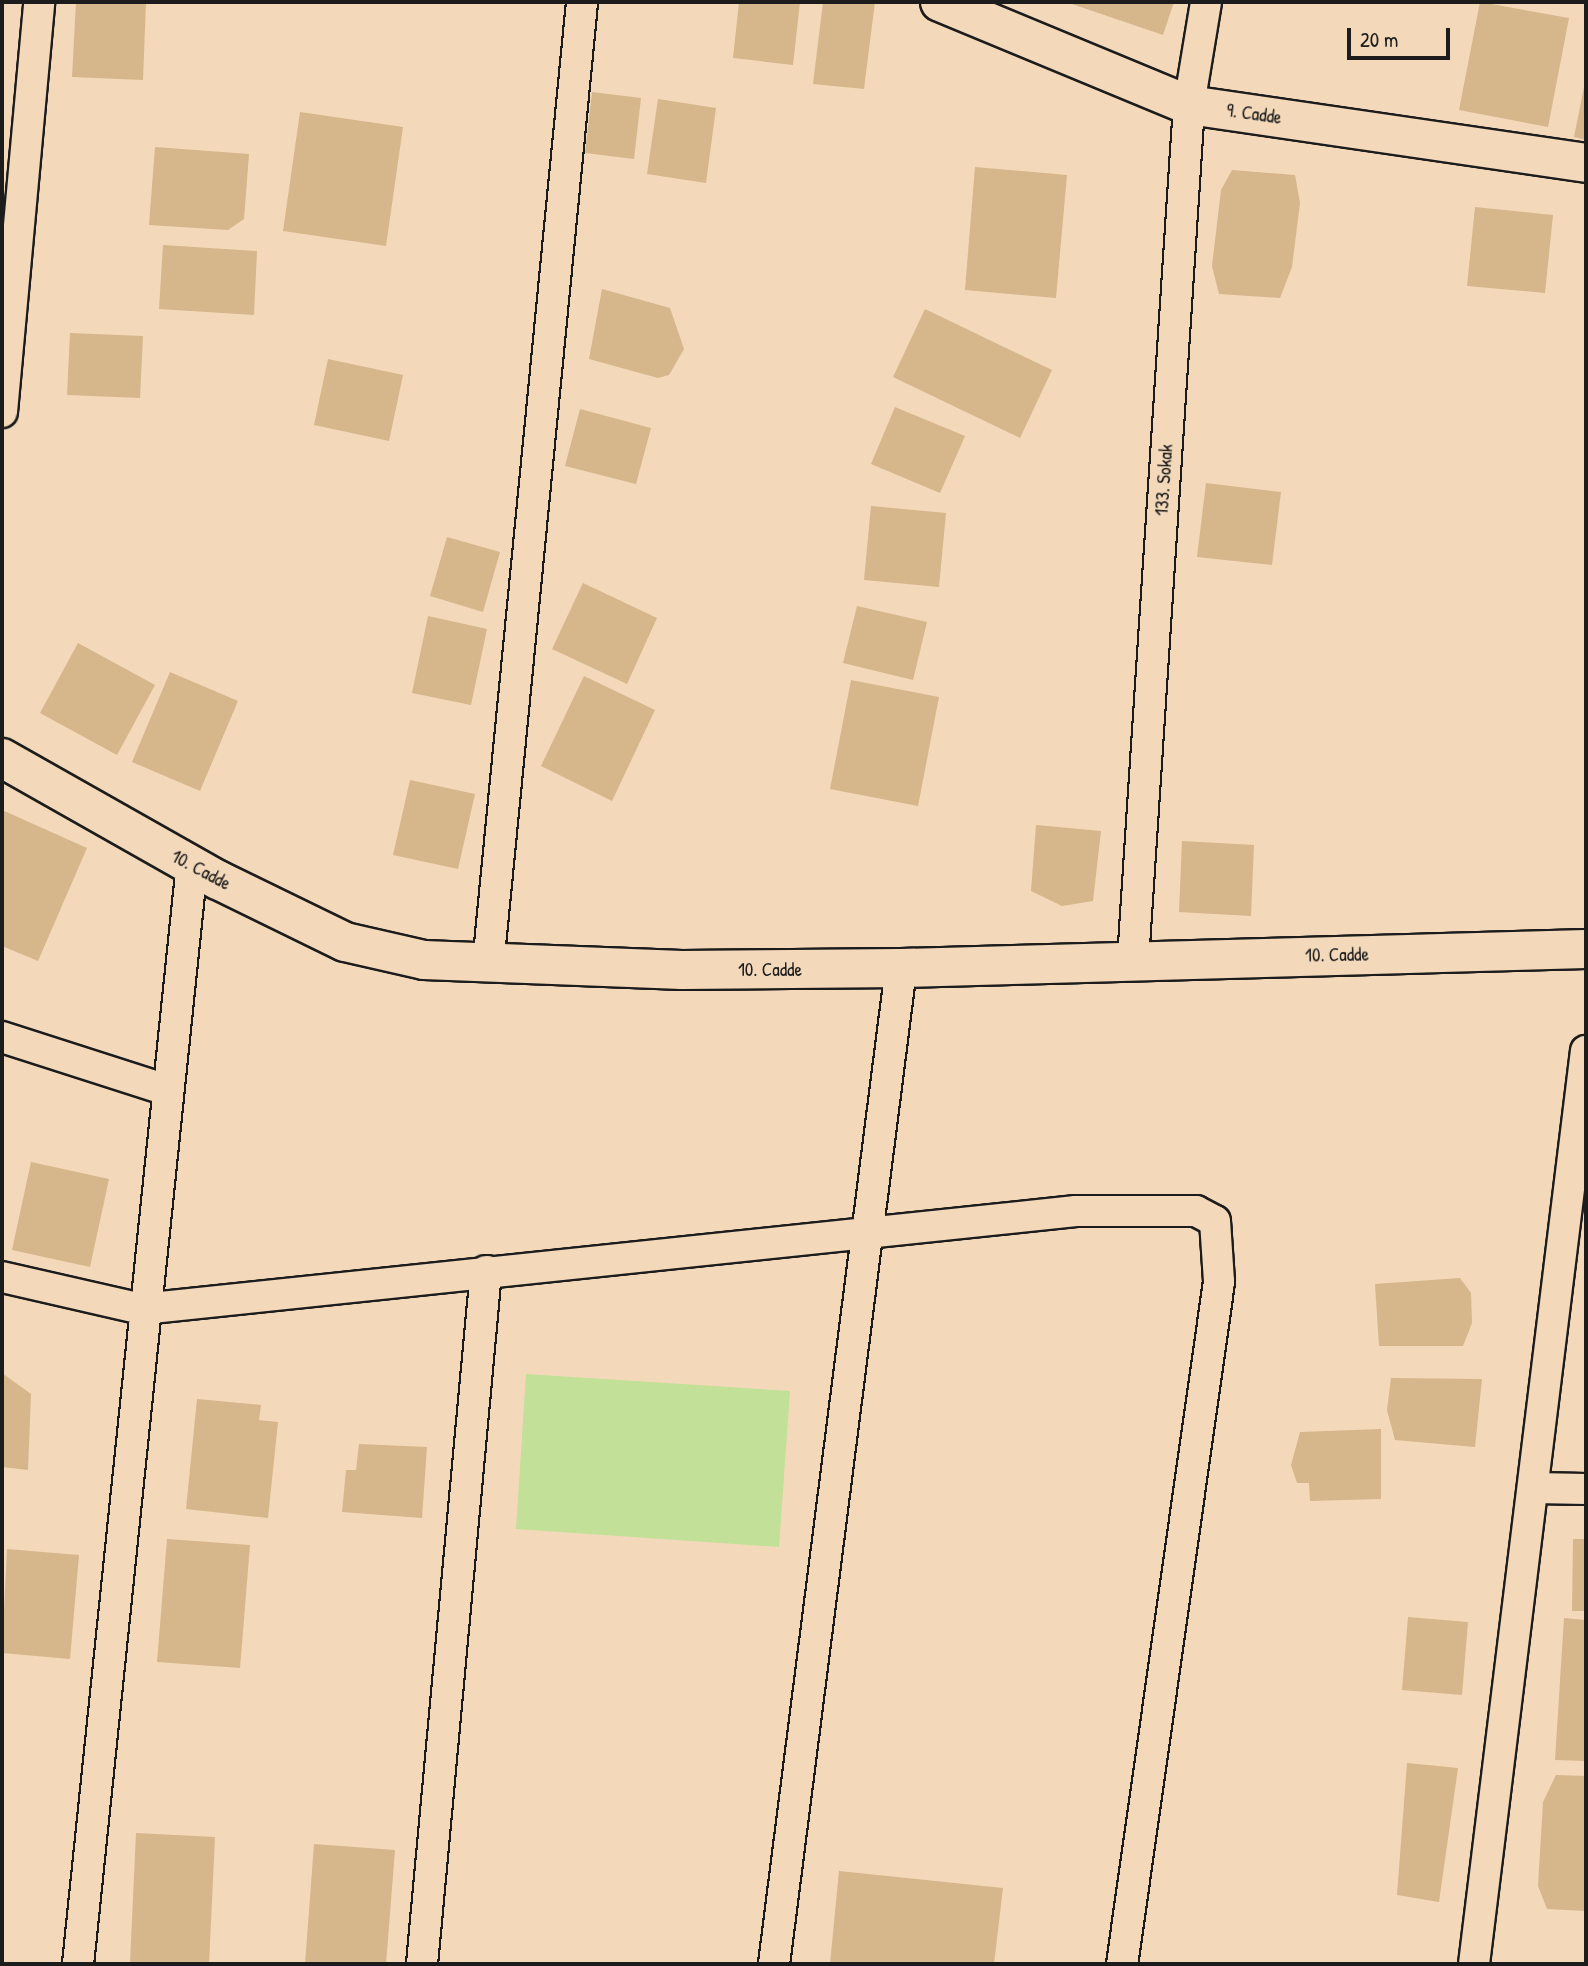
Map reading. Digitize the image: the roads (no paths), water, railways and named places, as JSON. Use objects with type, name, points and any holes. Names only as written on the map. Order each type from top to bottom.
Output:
[{"type":"street","points":[[2,412],[39,2]]},
{"type":"street","points":[[488,965],[582,2]]},
{"type":"street","name":"9. Cadde","points":[[940,2],[1189,105],[1586,163]]},
{"type":"street","name":"133. Sokak","points":[[1133,960],[1189,105],[1206,2]]},
{"type":"street","name":"10. Cadde","points":[[2,758],[192,865],[345,942],[424,960],[488,965],[901,968],[1586,948]]},
{"type":"street","points":[[78,1964],[142,1309],[192,865]]},
{"type":"street","points":[[774,1964],[872,1228],[901,968]]},
{"type":"street","points":[[2,1037],[167,1090]]},
{"type":"street","points":[[1475,1964],[1584,1092],[1586,1051]]},
{"type":"street","points":[[2,1277],[142,1309],[872,1228],[1112,1210],[1196,1211],[1215,1221],[1219,1282],[1122,1964]]},
{"type":"street","points":[[422,1964],[486,1271]]},
{"type":"street","points":[[1535,1489],[1586,1489]]}]
